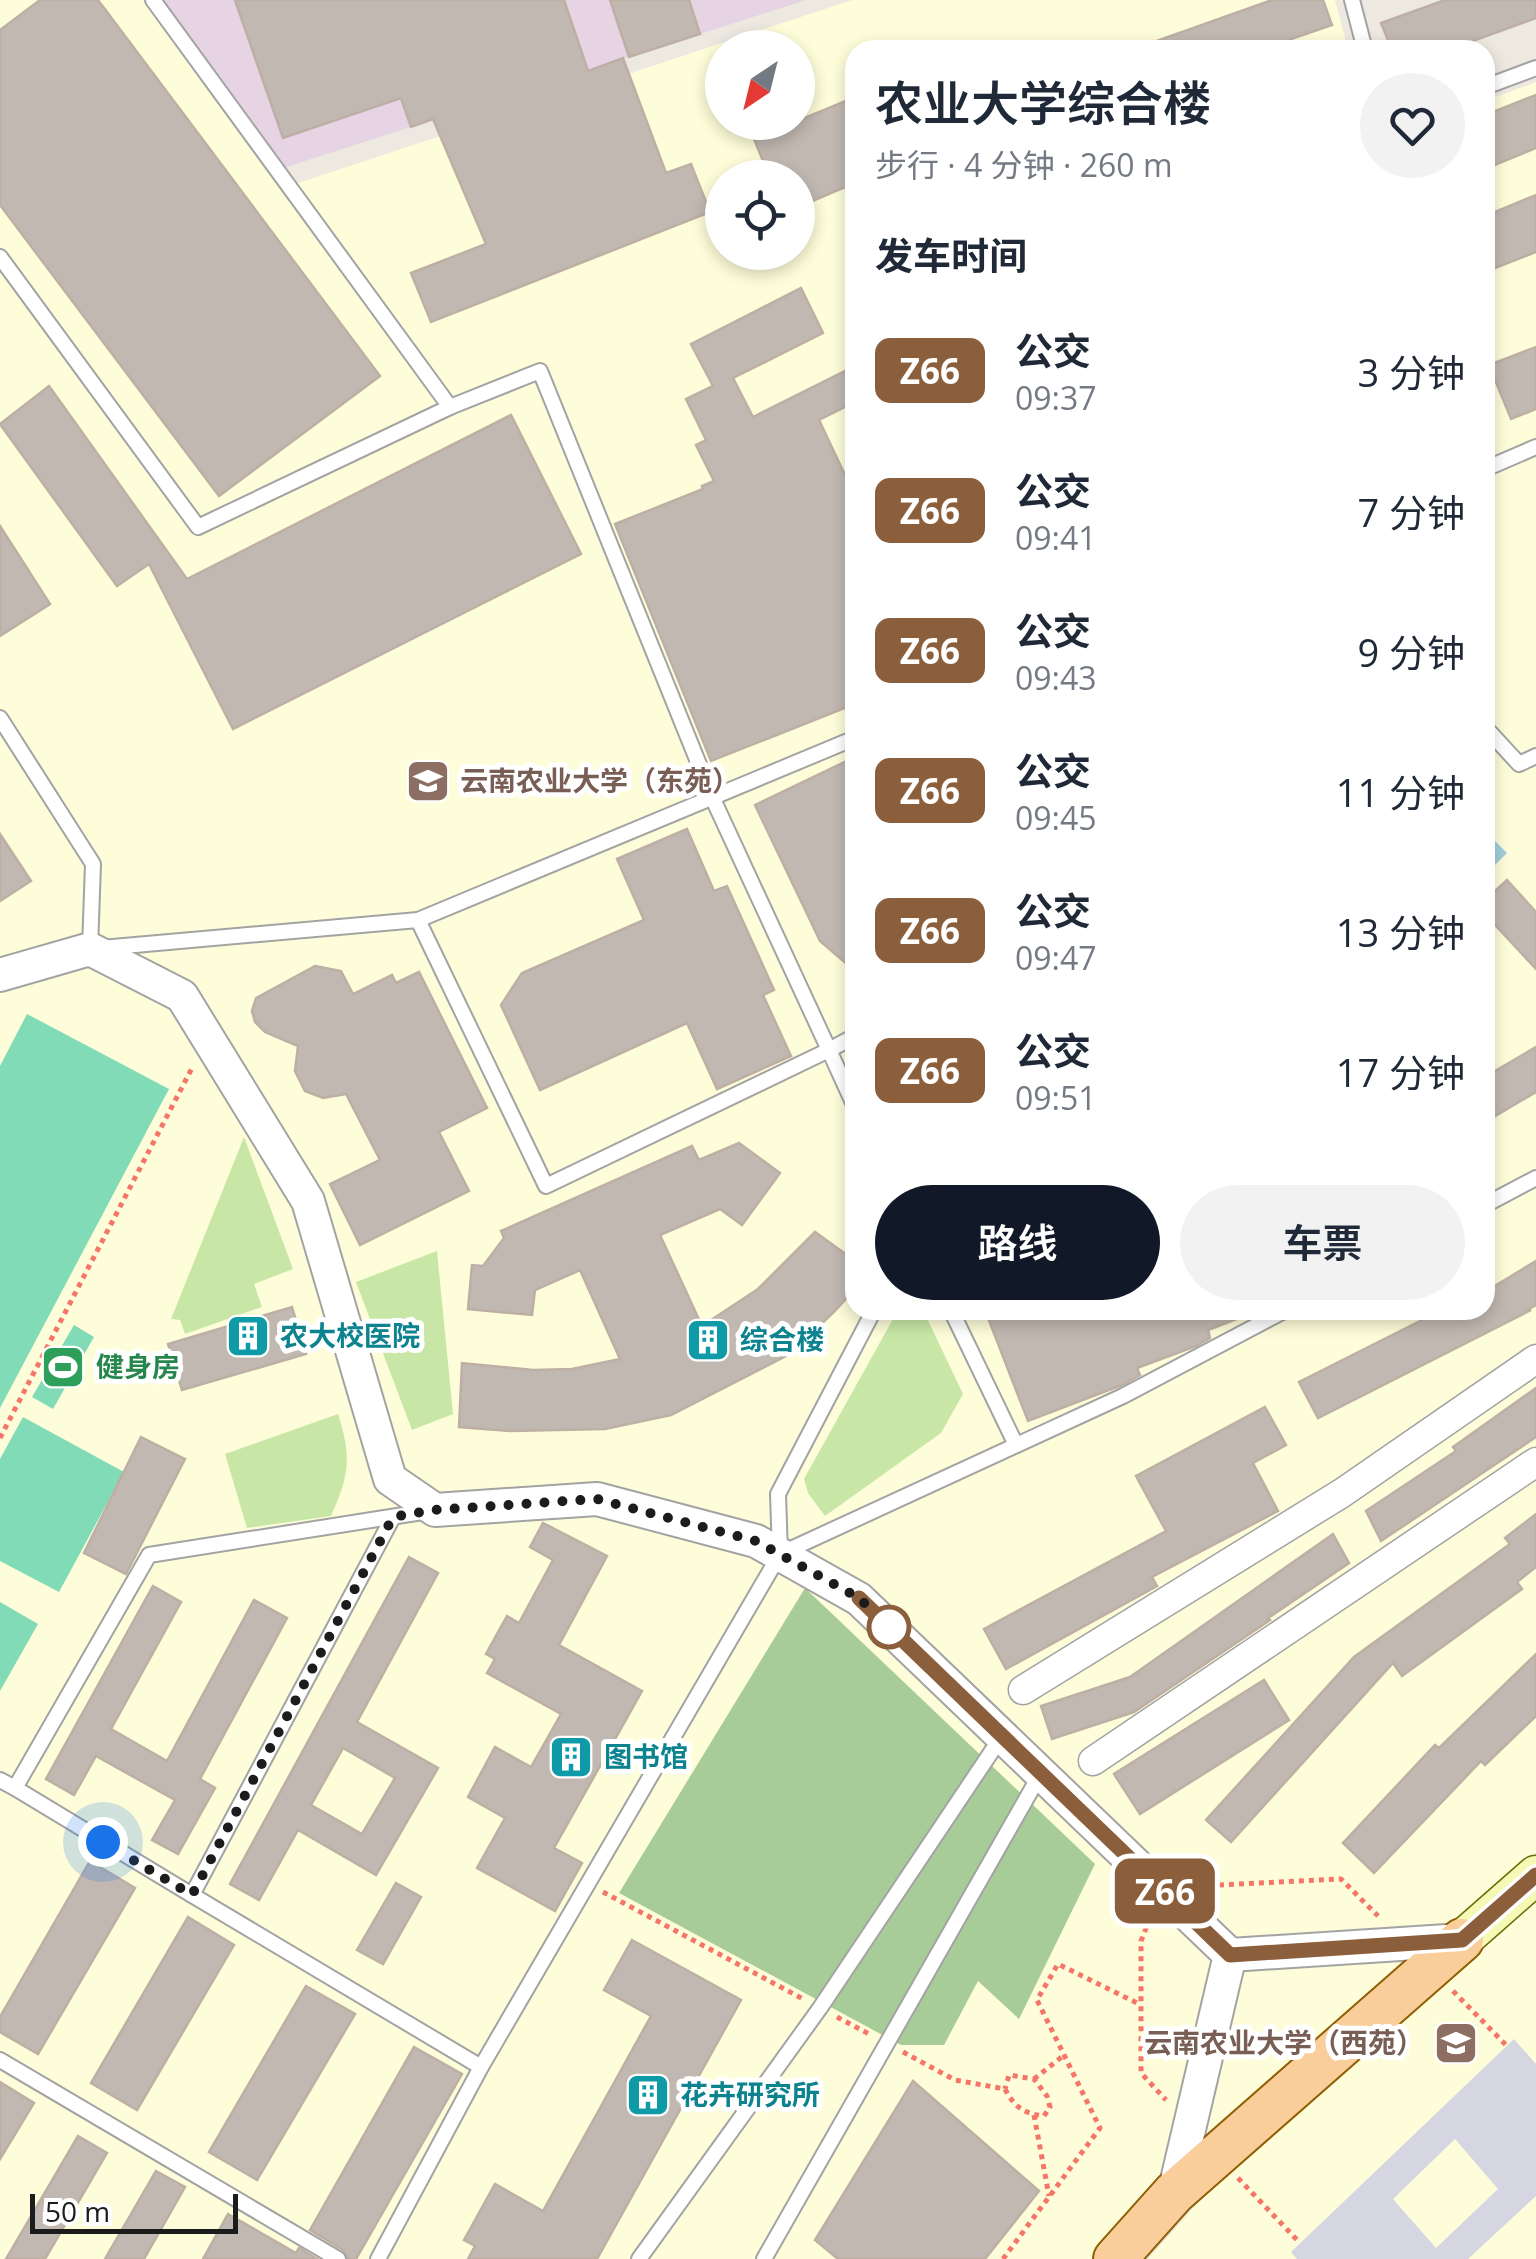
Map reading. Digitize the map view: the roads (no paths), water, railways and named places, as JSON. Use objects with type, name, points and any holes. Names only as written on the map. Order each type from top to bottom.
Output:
[{"type":"main road","points":[[1115,2259],[1174,2193],[1536,1875]]},
{"type":"street","points":[[0,974],[90,949],[182,996],[308,1201],[390,1479],[434,1510],[597,1499],[756,1541],[859,1598],[1230,1955],[1462,1940]]},
{"type":"street","points":[[1023,1690],[1342,1493],[1536,1359]]},
{"type":"street","points":[[1093,1762],[1536,1462]]},
{"type":"street","points":[[1174,2193],[1230,1955]]},
{"type":"lane","points":[[153,0],[450,408]]},
{"type":"lane","points":[[1352,0],[1362,40]]},
{"type":"lane","points":[[1495,83],[1536,68]]},
{"type":"lane","points":[[0,257],[198,527],[450,408],[540,372],[712,799],[845,1085]]},
{"type":"lane","points":[[1495,465],[1536,447]]},
{"type":"lane","points":[[0,718],[93,864],[90,949],[418,920],[845,742]]},
{"type":"lane","points":[[1495,739],[1519,764],[1536,756]]},
{"type":"lane","points":[[418,920],[546,1186],[845,1041]]},
{"type":"lane","points":[[1495,1200],[1536,1178]]},
{"type":"lane","points":[[378,2259],[481,2067],[780,1554],[778,1494],[869,1320]]},
{"type":"lane","points":[[955,1320],[1016,1445]]},
{"type":"lane","points":[[780,1554],[1122,1396],[1267,1320]]},
{"type":"lane","points":[[14,1788],[148,1554],[434,1510]]},
{"type":"lane","points":[[192,1895],[393,1517]]},
{"type":"lane","points":[[638,2259],[820,2008],[1003,1736]]},
{"type":"lane","points":[[764,2259],[1041,1773]]},
{"type":"lane","points":[[0,1780],[481,2067]]},
{"type":"lane","points":[[0,2060],[338,2259]]},
{"type":"water","points":[[1495,841],[1507,853],[1495,865]]},
{"type":"place","name":"云南农业大学（东苑）","points":[[428,781]]},
{"type":"place","name":"农大校医院","points":[[248,1336]]},
{"type":"place","name":"综合楼","points":[[708,1340]]},
{"type":"place","name":"健身房","points":[[63,1367]]},
{"type":"place","name":"图书馆","points":[[571,1757]]},
{"type":"place","name":"云南农业大学（西苑）","points":[[1456,2043]]},
{"type":"place","name":"花卉研究所","points":[[648,2095]]}]
